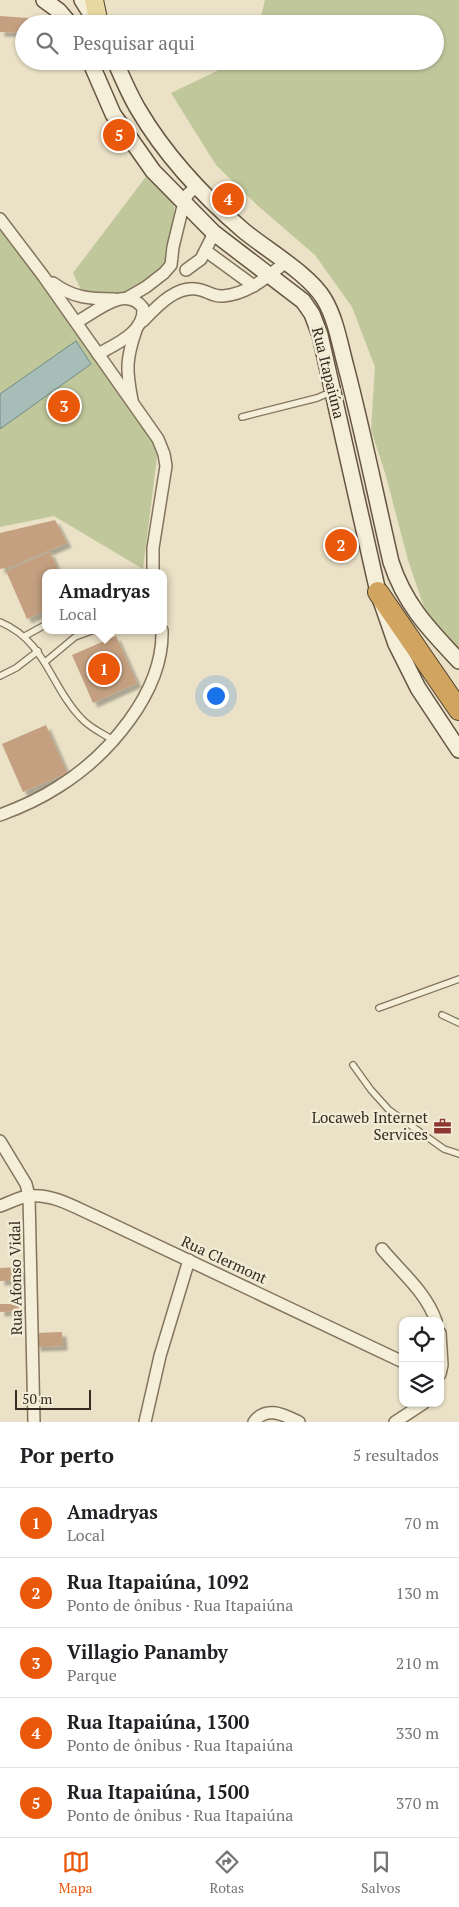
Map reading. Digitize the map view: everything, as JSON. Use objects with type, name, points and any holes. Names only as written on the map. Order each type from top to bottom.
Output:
[{"type":"highway","points":[[378,592],[459,710]]},
{"type":"main road","points":[[44,0],[62,15]]},
{"type":"main road","points":[[82,0],[92,15]]},
{"type":"main road","points":[[94,0],[96,15]]},
{"type":"main road","name":"Rua Itapaiúna","points":[[94,70],[105,99],[123,130],[153,171],[214,233],[268,276],[296,295],[312,314],[320,335],[378,592],[396,644],[418,688],[459,750]]},
{"type":"main road","name":"Rua Itapaiúna","points":[[119,70],[138,108],[151,128],[168,152],[212,203],[286,262],[319,292],[325,300],[334,320],[356,403],[391,562],[396,577],[409,604],[459,662]]},
{"type":"street","points":[[77,322],[146,287],[164,273],[171,265],[173,247],[184,202],[188,194],[197,186]]},
{"type":"street","points":[[0,219],[44,276],[158,439],[166,466],[153,548],[153,569]]},
{"type":"street","points":[[171,265],[190,267],[201,259],[214,233]]},
{"type":"street","points":[[206,251],[254,286]]},
{"type":"street","points":[[98,354],[124,339],[159,304],[176,293],[189,289],[201,290],[213,296],[242,292],[254,286],[286,262]]},
{"type":"street","points":[[189,289],[190,267]]},
{"type":"street","points":[[44,276],[66,292],[92,299],[122,298],[136,300],[143,308],[140,324],[130,348],[126,366],[134,406]]},
{"type":"street","points":[[146,287],[159,304]]},
{"type":"street","points":[[0,816],[58,787],[89,763],[113,740],[141,703],[152,683],[160,658],[162,634]]},
{"type":"street","name":"Rua Afonso Vidal","points":[[0,1141],[26,1184],[29,1196],[34,1422]]},
{"type":"street","points":[[0,1206],[29,1196]]},
{"type":"street","name":"Rua Clermont","points":[[29,1196],[42,1196],[59,1200],[399,1360]]},
{"type":"street","points":[[382,1249],[423,1296],[434,1317]]},
{"type":"street","points":[[145,1422],[160,1356],[189,1260]]},
{"type":"street","points":[[396,1422],[418,1407]]},
{"type":"street","points":[[254,1422],[258,1416],[265,1412],[273,1412],[299,1422]]},
{"type":"lane","points":[[242,417],[317,398],[333,391]]},
{"type":"lane","points":[[0,622],[25,636],[38,651],[69,704],[90,726],[113,740]]},
{"type":"lane","points":[[25,636],[42,627]]},
{"type":"lane","points":[[45,662],[75,637],[83,634]]},
{"type":"lane","points":[[0,676],[16,668],[38,651]]},
{"type":"lane","points":[[380,1008],[459,979]]},
{"type":"lane","points":[[442,1015],[459,1023]]},
{"type":"lane","points":[[353,1065],[371,1090],[389,1110],[444,1149],[459,1154]]},
{"type":"green space","points":[[265,0],[459,0],[459,650],[447,639],[425,610],[408,560],[386,476],[371,430],[375,367],[352,307],[315,255],[258,206],[216,165],[171,93],[219,70],[444,70],[444,15],[261,15]]},
{"type":"green space","points":[[148,174],[174,204],[175,223],[168,263],[145,285],[126,295],[83,294],[73,273]]},
{"type":"green space","points":[[0,227],[41,280],[158,449],[143,569],[54,516],[0,527]]},
{"type":"water","points":[[76,341],[91,364],[0,429],[0,394]]},
{"type":"building","points":[[0,16],[15,17],[15,33],[0,32]]},
{"type":"building","points":[[55,520],[67,543],[10,567],[0,569],[0,533]]},
{"type":"building","points":[[50,552],[57,569],[42,569],[42,612],[27,619],[6,571]]},
{"type":"building","points":[[116,636],[137,683],[93,703],[72,655]]},
{"type":"building","points":[[46,725],[67,773],[23,792],[2,744]]},
{"type":"building","points":[[21,1267],[22,1280],[0,1281],[0,1268]]},
{"type":"building","points":[[0,1304],[21,1304],[21,1311],[0,1312]]},
{"type":"building","points":[[62,1332],[63,1346],[36,1347],[36,1333]]},
{"type":"place","name":"Rua Itapaiúna, 1500","points":[[119,135]]},
{"type":"place","name":"Rua Itapaiúna, 1300","points":[[228,199]]},
{"type":"place","name":"Villagio Panamby","points":[[64,406]]},
{"type":"place","name":"Rua Itapaiúna, 1092","points":[[341,545]]},
{"type":"place","name":"Amadryas","points":[[104,669]]},
{"type":"place","name":"Locaweb Internet Services","points":[[442,1127]]}]
